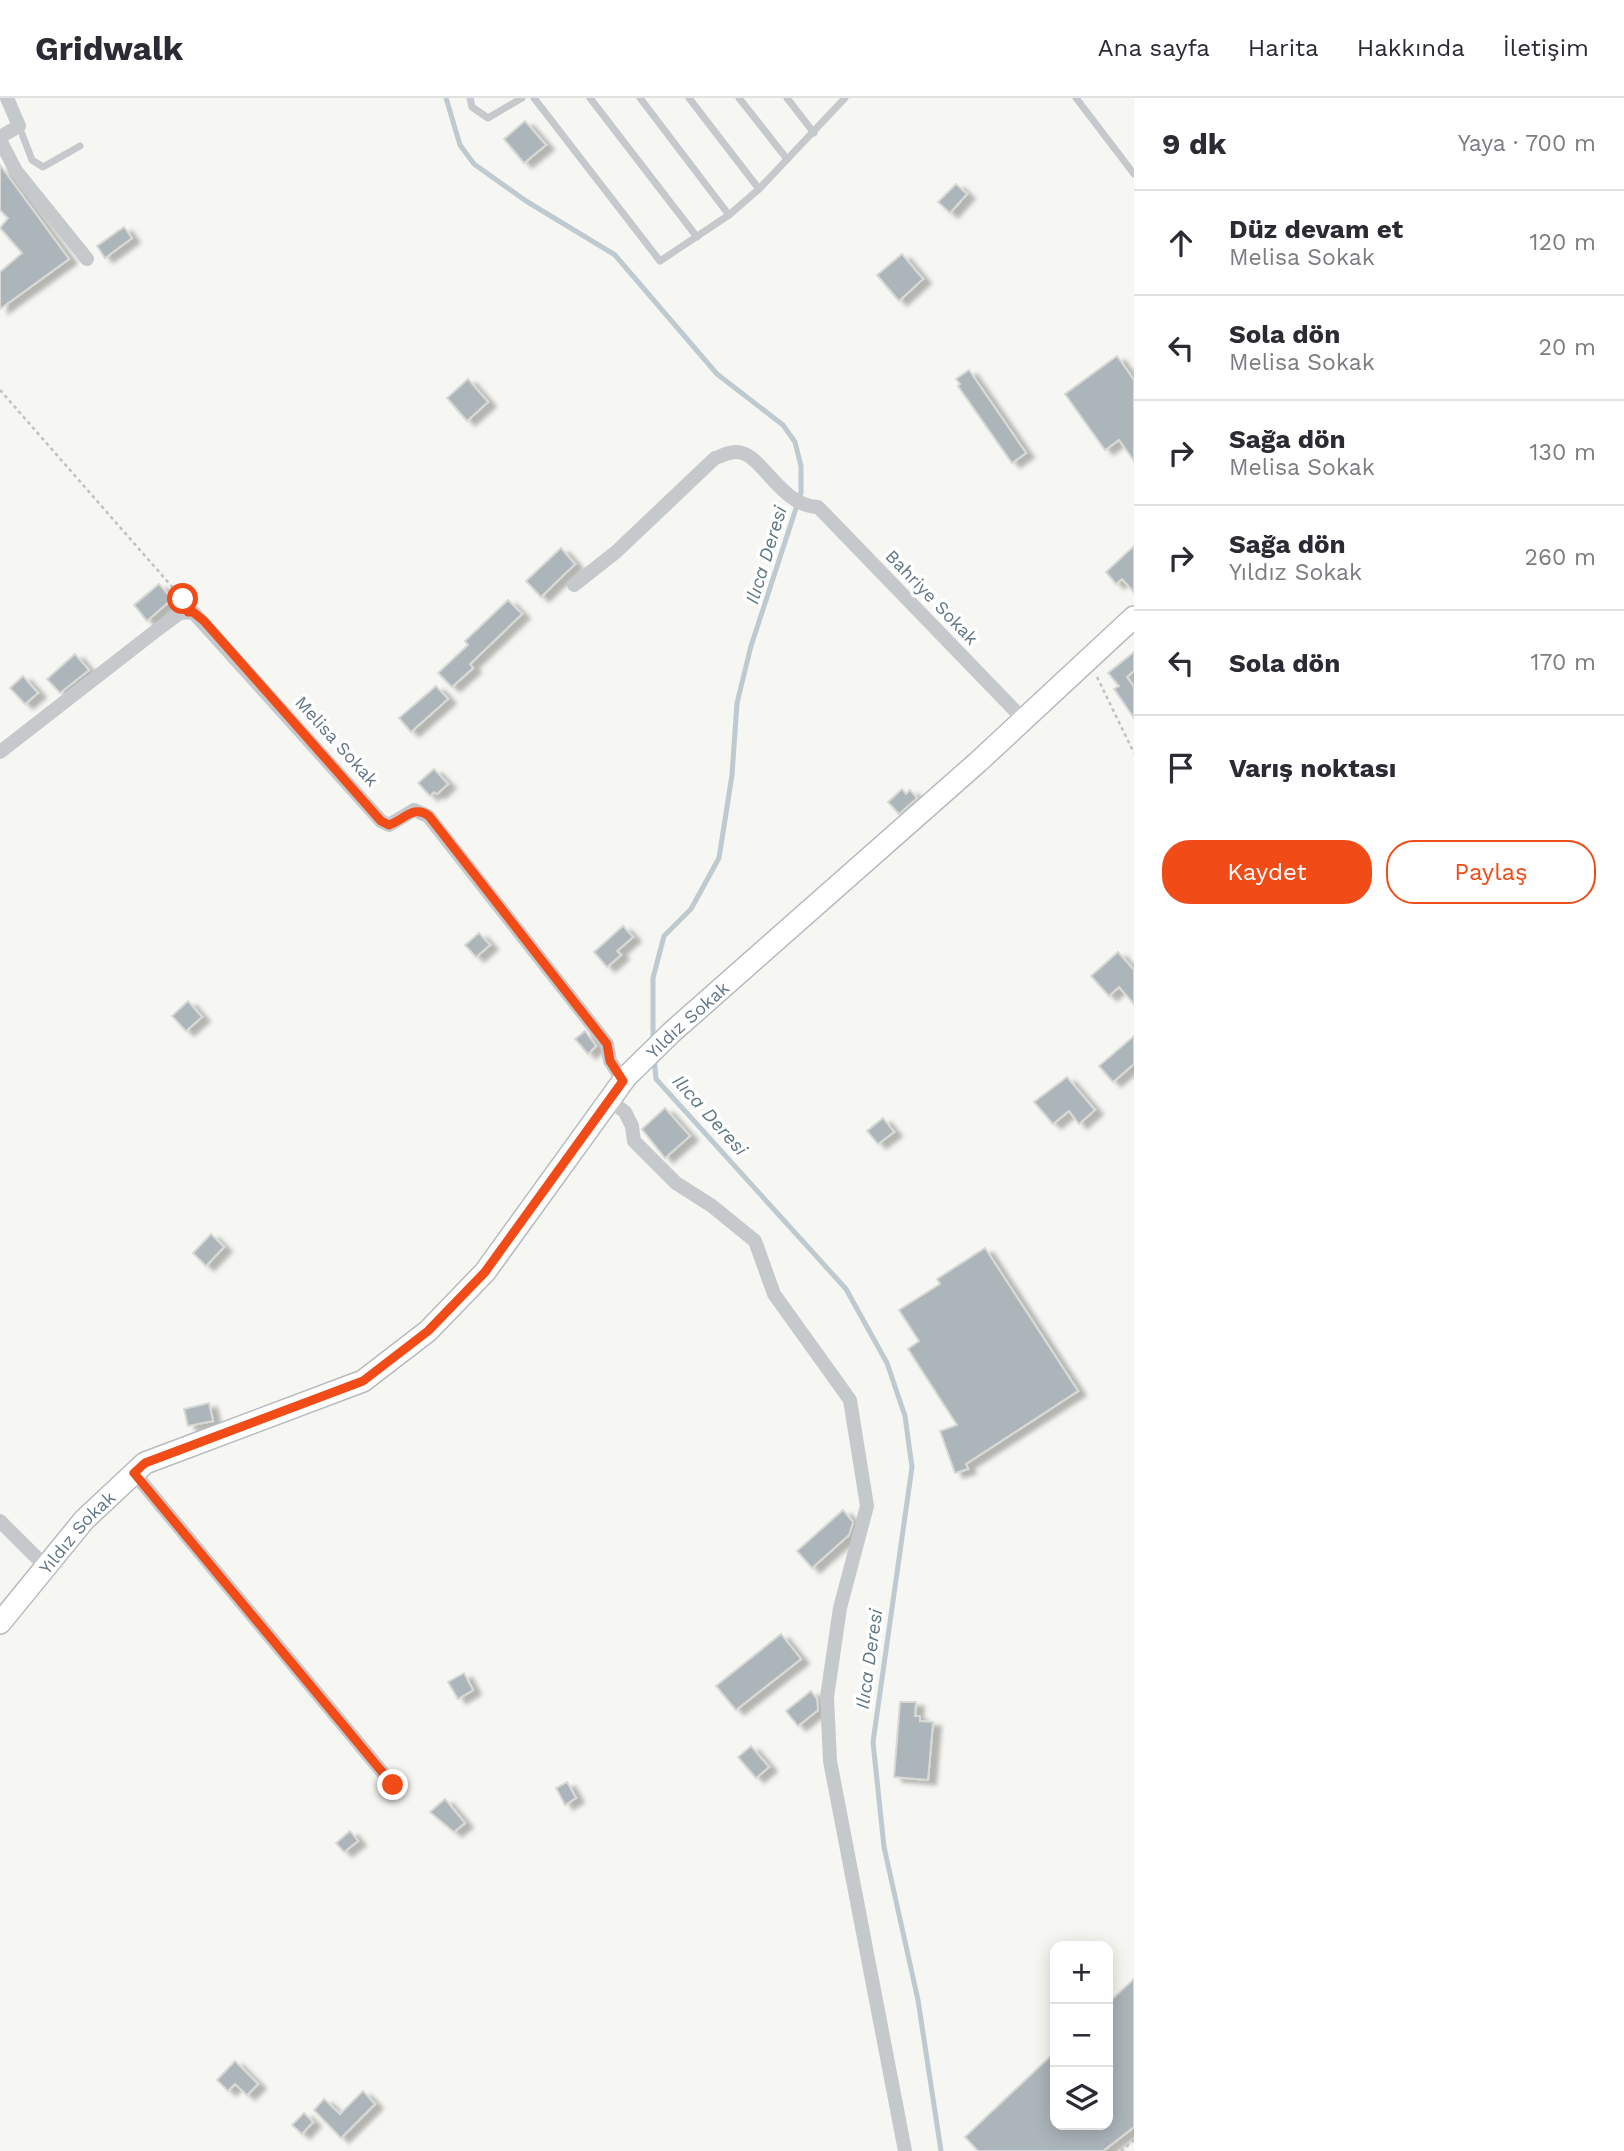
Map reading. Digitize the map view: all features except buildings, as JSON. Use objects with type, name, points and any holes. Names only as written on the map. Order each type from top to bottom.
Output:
[{"type":"street","points":[[7,98],[19,126],[0,139],[16,171],[87,260]]},
{"type":"street","name":"Bahriye Sokak","points":[[574,584],[616,552],[715,458],[732,452],[745,453],[782,491],[810,507],[818,507],[1024,720]]},
{"type":"street","points":[[0,752],[153,633],[180,613],[188,612]]},
{"type":"street","name":"Melisa Sokak","points":[[188,612],[193,612],[204,621],[381,821],[389,825],[414,810],[422,810],[429,816],[607,1044],[610,1061],[625,1079]]},
{"type":"street","name":"Yıldız Sokak","points":[[0,1623],[84,1520],[145,1463],[363,1381],[428,1331],[485,1272],[625,1079],[672,1032],[1024,720],[1134,617]]},
{"type":"street","points":[[609,1100],[625,1112],[632,1125],[634,1141],[676,1183],[712,1206],[755,1241],[775,1294],[850,1399],[867,1506],[836,1634],[827,1697],[830,1761],[905,2151]]},
{"type":"street","points":[[134,1473],[393,1785]]},
{"type":"street","points":[[0,1521],[46,1567]]},
{"type":"lane","points":[[470,98],[472,107],[488,118],[522,98]]},
{"type":"lane","points":[[534,98],[660,261],[729,215],[759,190],[814,133],[841,100]]},
{"type":"lane","points":[[590,98],[697,237]]},
{"type":"lane","points":[[640,98],[729,215]]},
{"type":"lane","points":[[689,98],[759,190]]},
{"type":"lane","points":[[739,98],[787,159]]},
{"type":"lane","points":[[787,98],[814,133]]},
{"type":"lane","points":[[1076,98],[1134,174]]},
{"type":"lane","points":[[19,126],[32,160],[43,167],[80,146]]},
{"type":"path","points":[[0,390],[183,599],[188,612]]},
{"type":"path","points":[[1087,662],[1134,753]]},
{"type":"path","points":[[1121,2151],[1134,2140]]},
{"type":"waterway","name":"Ilıca Deresi","points":[[446,98],[460,145],[474,164],[526,201],[615,255],[717,374],[783,425],[795,442],[801,466],[801,493],[751,646],[737,703],[732,775],[719,858],[691,909],[664,936],[653,978],[653,1040]]},
{"type":"waterway","name":"Ilıca Deresi","points":[[654,1057],[656,1079],[846,1289],[887,1363],[905,1416],[912,1467],[873,1742],[884,1847],[918,2000],[941,2151]]},
{"type":"route","points":[[183,599],[188,612],[193,612],[204,621],[381,821],[389,825],[414,810],[422,810],[429,816],[607,1044],[610,1061],[623,1081],[485,1272],[428,1331],[363,1381],[227,1430],[145,1463],[134,1473],[393,1785]]}]
